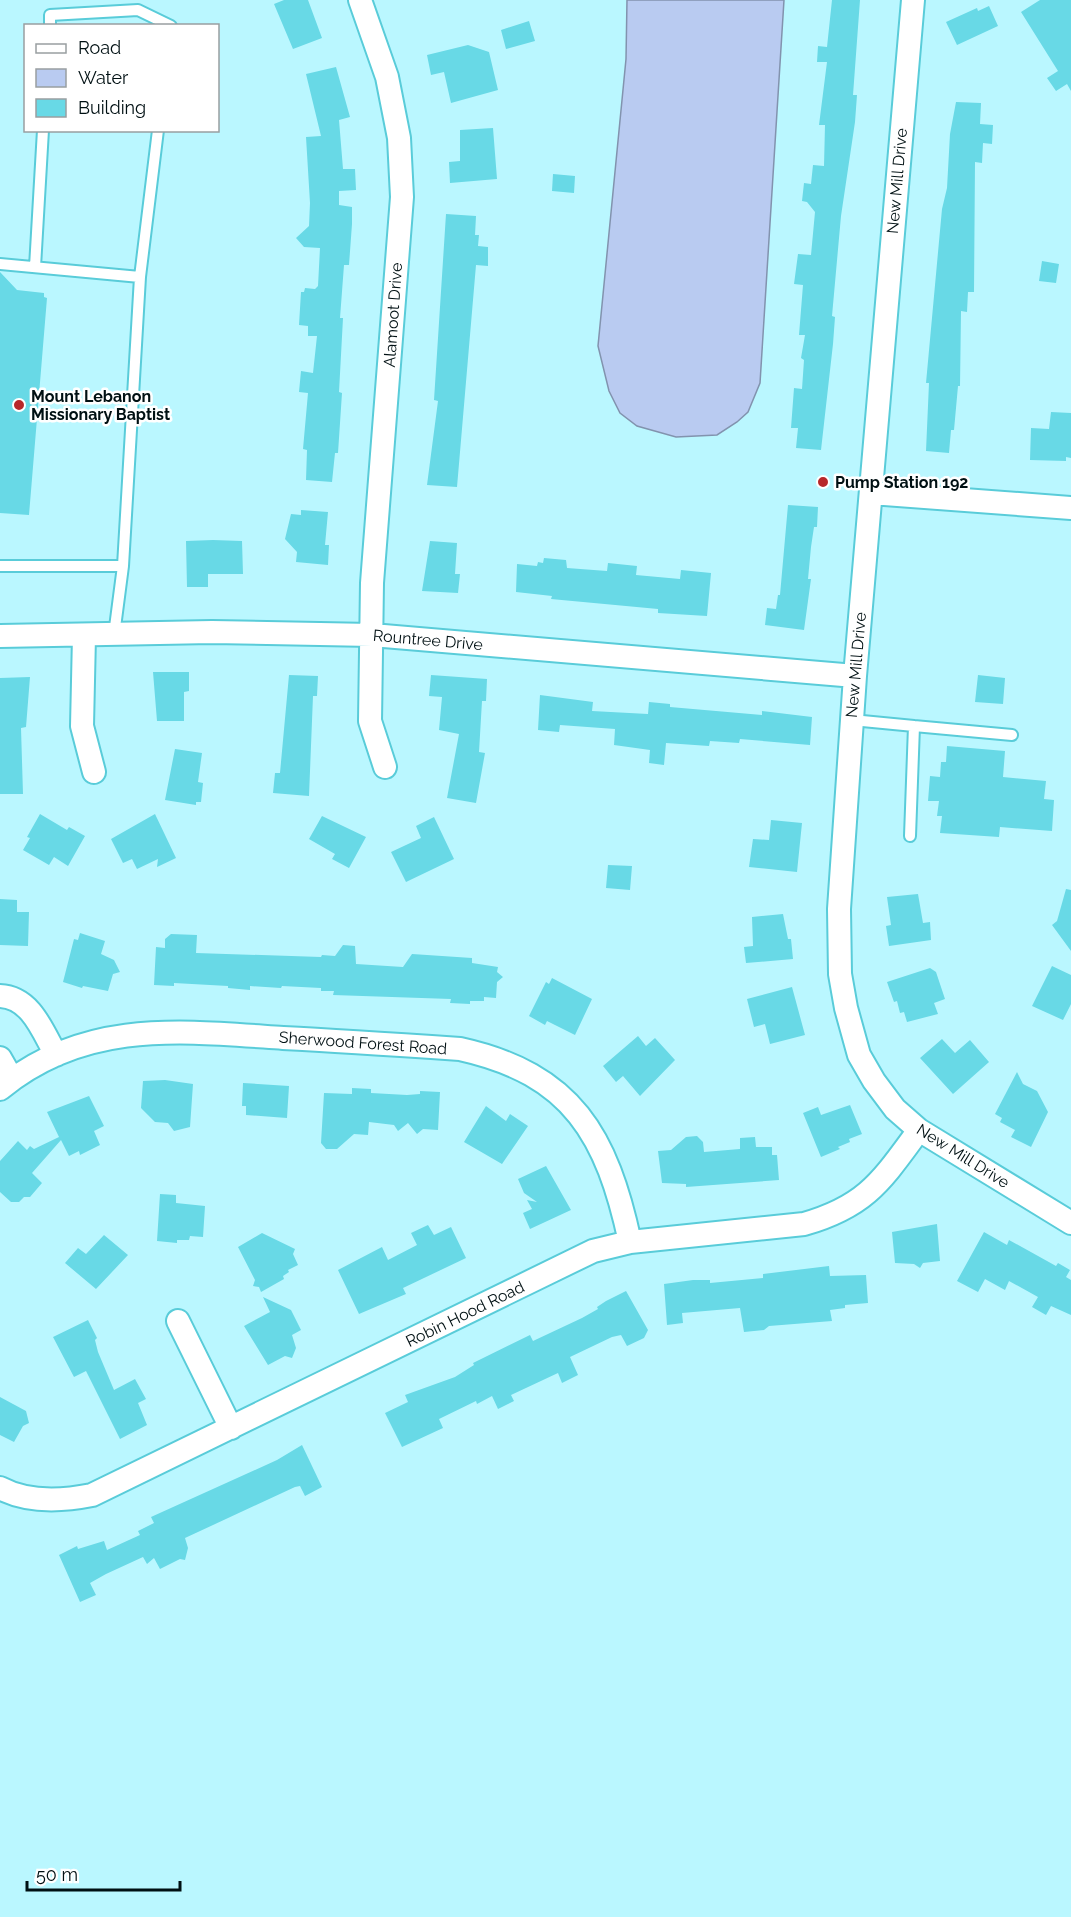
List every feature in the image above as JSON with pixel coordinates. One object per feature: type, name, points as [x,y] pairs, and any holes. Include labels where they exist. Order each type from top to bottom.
[{"type":"street","name":"Alamoot Drive","points":[[360,0],[387,77],[399,138],[402,197],[372,584],[370,721],[385,767]]},
{"type":"street","name":"New Mill Drive","points":[[913,0],[855,676],[839,909],[840,974],[846,1008],[859,1055],[894,1109],[920,1130],[1071,1223]]},
{"type":"street","points":[[871,493],[1071,508]]},
{"type":"street","name":"Rountree Drive","points":[[0,636],[312,632],[372,635],[855,676]]},
{"type":"street","points":[[84,636],[82,726],[94,772]]},
{"type":"street","points":[[0,996],[17,999],[29,1009],[56,1055]]},
{"type":"street","name":"Sherwood Forest Road","points":[[6,1084],[56,1055],[102,1038],[133,1033],[194,1031],[460,1049],[493,1056],[534,1076],[553,1089],[578,1112],[598,1140],[619,1190],[630,1242]]},
{"type":"street","points":[[0,1059],[6,1084]]},
{"type":"street","name":"Robin Hood Road","points":[[0,1488],[37,1499],[71,1499],[92,1495],[593,1251],[630,1242],[804,1224],[827,1217],[852,1206],[873,1190],[920,1130]]},
{"type":"street","points":[[178,1321],[231,1428]]},
{"type":"lane","points":[[50,24],[51,15],[138,10],[167,24]]},
{"type":"lane","points":[[35,267],[44,132]]},
{"type":"lane","points":[[114,635],[123,566],[140,277],[158,132]]},
{"type":"lane","points":[[0,264],[140,277]]},
{"type":"lane","points":[[0,566],[123,566]]},
{"type":"lane","points":[[852,720],[1012,735]]},
{"type":"lane","points":[[910,836],[914,726]]},
{"type":"water","points":[[627,0],[784,0],[760,383],[748,412],[717,435],[676,437],[637,426],[620,413],[609,391],[598,346],[626,59]]},
{"type":"building","points":[[284,0],[308,0],[322,38],[293,49],[274,4]]},
{"type":"building","points":[[832,0],[860,0],[853,95],[857,95],[855,122],[841,216],[832,316],[835,317],[833,344],[821,450],[796,448],[798,428],[791,428],[794,388],[802,389],[804,360],[801,358],[805,335],[799,335],[803,285],[794,284],[798,254],[811,255],[815,212],[807,202],[802,201],[804,183],[811,184],[813,165],[824,166],[825,125],[819,125],[827,62],[817,62],[818,46],[827,47]]},
{"type":"building","points":[[1040,0],[1071,0],[1071,91],[1067,84],[1056,91],[1047,78],[1058,71],[1021,12]]},
{"type":"building","points":[[989,6],[998,26],[957,45],[946,22],[977,8],[978,11]]},
{"type":"building","points":[[529,21],[535,41],[506,49],[501,30]]},
{"type":"building","points":[[468,45],[489,52],[498,90],[451,103],[444,72],[431,75],[427,55]]},
{"type":"building","points":[[336,67],[350,117],[339,120],[343,169],[355,169],[356,190],[339,191],[339,205],[352,207],[352,224],[349,265],[344,265],[340,318],[343,318],[339,392],[342,393],[338,453],[335,453],[332,482],[306,480],[307,450],[303,449],[308,393],[299,392],[301,371],[313,373],[317,336],[308,336],[308,326],[299,325],[301,292],[304,292],[305,288],[315,289],[318,286],[320,248],[304,247],[296,238],[309,226],[306,137],[321,136],[306,74]]},
{"type":"building","points":[[956,102],[981,103],[980,124],[993,125],[992,144],[983,143],[982,163],[975,162],[974,292],[968,292],[967,312],[961,311],[960,386],[958,386],[954,430],[951,430],[949,453],[926,451],[929,383],[926,383],[942,209],[947,188],[950,134]]},
{"type":"building","points":[[493,128],[497,179],[450,183],[449,162],[460,161],[460,130]]},
{"type":"building","points":[[553,174],[575,176],[574,193],[552,191]]},
{"type":"building","points":[[446,214],[476,216],[475,235],[479,235],[478,246],[488,247],[488,266],[476,265],[457,487],[427,485],[438,401],[434,400]]},
{"type":"building","points":[[1042,261],[1059,264],[1056,283],[1039,281]]},
{"type":"building","name":"Mount Lebanon Missionary Baptist","points":[[0,272],[17,290],[44,293],[44,297],[47,298],[29,515],[0,513]]},
{"type":"building","points":[[1051,412],[1071,413],[1071,458],[1066,457],[1066,461],[1030,460],[1031,428],[1049,429]]},
{"type":"building","points":[[788,505],[818,507],[817,527],[814,527],[811,547],[808,579],[811,579],[804,630],[765,625],[767,608],[776,609],[778,595],[780,595]]},
{"type":"building","points":[[301,510],[328,512],[325,545],[329,545],[328,565],[296,562],[297,552],[285,539],[291,514],[301,515]]},
{"type":"building","points":[[186,541],[242,541],[243,574],[208,574],[208,587],[187,587]]},
{"type":"building","points":[[430,541],[457,543],[455,574],[460,574],[458,593],[422,591]]},
{"type":"building","points":[[544,558],[566,560],[567,568],[607,571],[608,563],[637,566],[636,575],[680,579],[681,570],[711,573],[707,616],[658,613],[658,609],[551,599],[552,596],[516,592],[517,564],[537,566],[538,562],[543,563]]},
{"type":"building","points":[[153,672],[189,672],[189,691],[184,692],[184,721],[157,721]]},
{"type":"building","points":[[289,675],[318,676],[317,696],[313,696],[309,796],[273,793],[275,773],[280,773]]},
{"type":"building","points":[[431,675],[487,679],[486,701],[482,701],[479,752],[485,753],[476,803],[447,798],[459,734],[439,730],[442,697],[429,696]]},
{"type":"building","points":[[978,675],[1005,678],[1003,704],[975,702]]},
{"type":"building","points":[[30,677],[26,727],[21,728],[23,794],[0,794],[0,678]]},
{"type":"building","points":[[540,695],[593,702],[592,711],[648,714],[649,702],[670,704],[670,707],[762,715],[762,711],[812,717],[810,745],[740,739],[739,743],[710,741],[709,746],[666,743],[664,765],[649,763],[650,750],[614,745],[615,729],[560,725],[559,732],[538,730]]},
{"type":"building","points":[[947,746],[1005,751],[1003,777],[1046,781],[1044,799],[1054,800],[1052,831],[1000,827],[999,837],[940,833],[942,816],[937,816],[939,801],[928,801],[930,776],[940,777],[941,762],[946,762]]},
{"type":"building","points":[[175,749],[202,753],[198,782],[203,783],[201,802],[196,802],[196,805],[165,800]]},
{"type":"building","points":[[40,814],[67,830],[69,827],[85,836],[68,866],[54,857],[49,865],[23,850],[30,838],[27,837]]},
{"type":"building","points":[[155,814],[176,858],[157,867],[158,859],[137,869],[132,859],[123,863],[111,839]]},
{"type":"building","points":[[322,816],[366,837],[349,868],[332,859],[335,854],[309,839]]},
{"type":"building","points":[[434,817],[454,859],[406,882],[391,852],[421,838],[416,826]]},
{"type":"building","points":[[771,820],[802,823],[797,872],[749,867],[753,839],[769,840]]},
{"type":"building","points":[[608,865],[632,866],[630,890],[606,888]]},
{"type":"building","points":[[1066,889],[1071,890],[1071,951],[1052,925],[1057,921]]},
{"type":"building","points":[[918,894],[923,923],[930,922],[931,940],[889,946],[886,926],[891,925],[887,897]]},
{"type":"building","points":[[0,899],[17,900],[17,912],[29,912],[28,946],[0,945]]},
{"type":"building","points":[[783,914],[788,939],[791,939],[793,959],[746,963],[744,947],[753,946],[752,917]]},
{"type":"building","points":[[80,933],[105,941],[101,954],[114,960],[120,972],[113,974],[108,991],[83,986],[82,988],[63,982],[74,939],[78,940]]},
{"type":"building","points":[[171,934],[197,935],[196,953],[321,957],[322,955],[335,956],[343,945],[355,946],[356,964],[403,967],[412,954],[472,958],[472,963],[498,967],[497,972],[503,977],[497,982],[496,998],[484,997],[484,1001],[470,1001],[470,1004],[450,1003],[451,999],[333,995],[334,991],[321,991],[321,988],[250,986],[250,990],[228,988],[228,986],[174,983],[174,986],[154,985],[156,947],[165,948],[165,939]]},
{"type":"building","points":[[1052,966],[1071,975],[1071,1004],[1063,1020],[1032,1006]]},
{"type":"building","points":[[930,968],[936,972],[945,999],[934,1003],[938,1014],[907,1022],[904,1012],[900,1013],[897,1001],[894,1002],[887,982]]},
{"type":"building","points":[[552,978],[592,999],[575,1035],[547,1021],[545,1025],[529,1016],[546,982],[549,984]]},
{"type":"building","points":[[792,987],[805,1035],[770,1044],[765,1024],[754,1027],[747,999]]},
{"type":"building","points":[[638,1036],[646,1046],[655,1038],[675,1060],[640,1096],[623,1076],[616,1082],[603,1066]]},
{"type":"building","points":[[942,1039],[955,1053],[970,1040],[989,1062],[953,1094],[920,1058]]},
{"type":"building","points":[[1017,1072],[1023,1084],[1037,1091],[1048,1112],[1031,1147],[1011,1137],[1015,1130],[1000,1122],[1002,1118],[995,1114]]},
{"type":"building","points":[[165,1080],[193,1084],[190,1127],[174,1131],[168,1123],[155,1122],[141,1108],[143,1081]]},
{"type":"building","points":[[243,1083],[289,1086],[287,1118],[246,1115],[246,1106],[242,1106]]},
{"type":"building","points":[[352,1088],[371,1089],[371,1093],[407,1095],[420,1094],[420,1091],[440,1092],[438,1130],[423,1129],[417,1134],[408,1123],[398,1131],[394,1125],[369,1122],[368,1135],[354,1134],[337,1149],[326,1149],[321,1143],[324,1093],[352,1094]]},
{"type":"building","points":[[89,1096],[104,1126],[94,1131],[100,1145],[80,1155],[79,1151],[69,1156],[61,1140],[32,1173],[42,1183],[30,1197],[24,1197],[19,1202],[11,1202],[0,1192],[0,1161],[18,1141],[27,1150],[30,1146],[34,1149],[59,1137],[47,1112]]},
{"type":"building","points":[[850,1105],[862,1134],[849,1139],[850,1142],[838,1147],[840,1149],[821,1157],[803,1113],[818,1107],[821,1115]]},
{"type":"building","points":[[486,1106],[506,1121],[510,1114],[528,1126],[502,1164],[464,1142]]},
{"type":"building","points":[[697,1136],[703,1142],[704,1152],[740,1149],[740,1138],[755,1137],[756,1147],[772,1147],[772,1155],[777,1155],[779,1180],[686,1187],[686,1184],[662,1183],[658,1151],[671,1150],[686,1137]]},
{"type":"building","points":[[546,1166],[571,1210],[530,1229],[523,1213],[532,1209],[527,1200],[537,1202],[524,1193],[518,1179]]},
{"type":"building","points":[[160,1194],[176,1195],[176,1203],[205,1206],[203,1237],[190,1236],[189,1240],[177,1240],[177,1243],[157,1241]]},
{"type":"building","points":[[937,1224],[940,1261],[923,1263],[920,1268],[914,1264],[895,1263],[892,1232]]},
{"type":"building","points":[[428,1225],[434,1235],[451,1227],[466,1258],[403,1288],[406,1294],[359,1314],[338,1270],[382,1247],[388,1260],[417,1245],[411,1233]]},
{"type":"building","points":[[984,1232],[1007,1245],[1009,1240],[1056,1266],[1058,1263],[1070,1270],[1066,1277],[1071,1280],[1071,1315],[1051,1306],[1046,1315],[1032,1307],[1038,1297],[1009,1281],[1005,1290],[985,1279],[978,1292],[957,1281]]},
{"type":"building","points":[[262,1233],[295,1249],[293,1254],[298,1265],[288,1270],[289,1272],[283,1276],[284,1279],[261,1292],[259,1287],[253,1286],[255,1280],[238,1247]]},
{"type":"building","points":[[104,1235],[128,1255],[96,1289],[65,1263],[78,1248],[86,1254]]},
{"type":"building","points":[[829,1266],[830,1276],[866,1275],[868,1303],[845,1305],[845,1308],[830,1310],[832,1321],[769,1326],[764,1330],[744,1332],[740,1308],[682,1313],[683,1323],[667,1325],[664,1284],[693,1280],[710,1280],[710,1283],[763,1278],[763,1274]]},
{"type":"building","points":[[626,1291],[648,1330],[644,1338],[627,1346],[621,1335],[612,1337],[570,1357],[578,1375],[562,1383],[558,1373],[511,1395],[514,1401],[498,1409],[492,1396],[477,1404],[476,1401],[439,1419],[443,1428],[402,1447],[385,1413],[408,1402],[405,1395],[455,1377],[474,1365],[473,1363],[530,1335],[533,1341],[582,1318],[598,1309],[597,1307],[606,1301]]},
{"type":"building","points":[[263,1297],[291,1310],[301,1330],[292,1335],[296,1348],[292,1358],[285,1356],[268,1365],[244,1326],[270,1312]]},
{"type":"building","points":[[88,1320],[97,1338],[95,1340],[98,1352],[114,1390],[135,1379],[146,1399],[138,1403],[147,1425],[120,1439],[86,1371],[74,1377],[53,1337]]},
{"type":"building","points":[[0,1397],[26,1411],[29,1423],[23,1426],[14,1442],[0,1435]]},
{"type":"building","points":[[302,1445],[322,1487],[305,1496],[300,1486],[295,1487],[185,1538],[188,1548],[185,1560],[180,1559],[160,1569],[154,1558],[147,1564],[143,1557],[106,1574],[90,1583],[96,1595],[80,1602],[59,1555],[77,1546],[78,1549],[104,1541],[107,1550],[140,1535],[138,1531],[154,1523],[151,1517],[277,1460]]},
{"type":"place","name":"Mount Lebanon Missionary Baptist","points":[[19,405]]},
{"type":"place","name":"Pump Station 192","points":[[823,482]]}]
